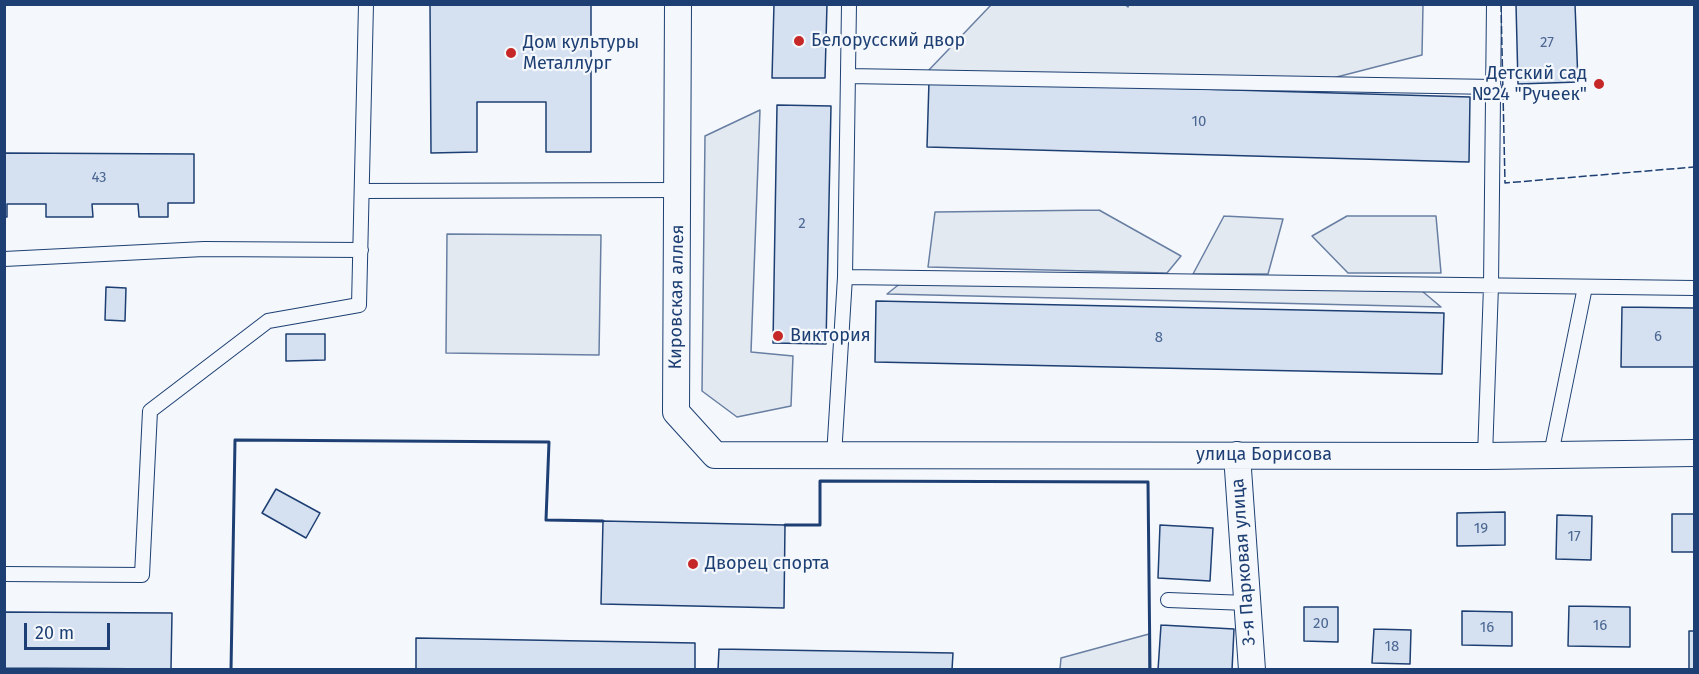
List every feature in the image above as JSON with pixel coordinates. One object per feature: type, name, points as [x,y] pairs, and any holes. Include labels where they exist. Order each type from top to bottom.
[{"type":"street","name":"Кировская аллея","points":[[678,4],[676,412],[715,455],[834,456]]},
{"type":"street","name":"улица Борисова","points":[[834,456],[1237,454],[1485,456],[1551,453],[1695,453]]},
{"type":"street","name":"3-я Парковая улица","points":[[1237,454],[1252,669]]},
{"type":"lane","points":[[4,574],[142,575],[150,411],[268,321],[360,305],[366,4]]},
{"type":"lane","points":[[834,456],[845,277],[849,4]]},
{"type":"lane","points":[[1485,456],[1491,286],[1494,4]]},
{"type":"lane","points":[[848,76],[1494,87]]},
{"type":"lane","points":[[363,191],[678,190]]},
{"type":"lane","points":[[4,259],[204,249],[361,250]]},
{"type":"lane","points":[[845,277],[1695,288]]},
{"type":"lane","points":[[1551,453],[1585,287]]},
{"type":"lane","points":[[1168,600],[1247,603]]},
{"type":"shaded area","points":[[1124,4],[1128,7],[1129,4],[1423,5],[1422,55],[1329,79],[927,72],[991,5]]},
{"type":"shaded area","points":[[760,110],[751,352],[793,356],[791,406],[737,417],[702,391],[705,136]]},
{"type":"shaded area","points":[[1099,210],[1181,256],[1167,273],[928,267],[935,212]]},
{"type":"shaded area","points":[[1224,216],[1283,219],[1268,274],[1193,274]]},
{"type":"shaded area","points":[[1347,216],[1436,216],[1441,273],[1348,273],[1312,236]]},
{"type":"shaded area","points":[[447,234],[601,235],[599,355],[446,353]]},
{"type":"shaded area","points":[[902,282],[1422,291],[1441,307],[887,294]]},
{"type":"shaded area","points":[[1149,634],[1149,669],[1060,669],[1061,658]]},
{"type":"building","name":"Дом культуры Металлург","points":[[430,4],[591,4],[591,152],[546,152],[546,102],[477,102],[477,152],[431,153]]},
{"type":"building","name":"Белорусский двор","points":[[774,4],[827,4],[825,78],[772,78]]},
{"type":"building","points":[[1516,4],[1575,4],[1578,82],[1518,84]]},
{"type":"building","points":[[929,81],[1470,97],[1469,162],[927,147]]},
{"type":"building","points":[[777,105],[831,106],[826,344],[773,343]]},
{"type":"building","points":[[4,153],[194,154],[194,203],[168,203],[168,217],[139,217],[138,204],[92,204],[93,217],[46,217],[46,204],[7,204],[7,217],[4,217]]},
{"type":"building","points":[[106,287],[126,288],[125,321],[105,320]]},
{"type":"building","points":[[876,301],[1444,313],[1442,374],[875,362]]},
{"type":"building","points":[[1622,307],[1694,308],[1694,367],[1621,367]]},
{"type":"building","points":[[286,334],[325,334],[325,360],[286,361]]},
{"type":"building","points":[[276,489],[320,513],[306,538],[262,513]]},
{"type":"building","points":[[1505,512],[1505,545],[1457,546],[1457,513]]},
{"type":"building","points":[[1672,514],[1694,514],[1694,552],[1672,552]]},
{"type":"building","points":[[1557,515],[1592,516],[1591,560],[1556,559]]},
{"type":"building","name":"Дворец спорта","points":[[603,521],[785,525],[784,608],[601,604]]},
{"type":"building","points":[[1160,525],[1213,528],[1210,581],[1158,578]]},
{"type":"building","points":[[1569,606],[1630,607],[1630,647],[1568,646]]},
{"type":"building","points":[[1304,607],[1338,607],[1338,642],[1304,641]]},
{"type":"building","points":[[1462,611],[1512,612],[1512,646],[1462,645]]},
{"type":"building","points":[[4,612],[172,613],[171,669],[4,668]]},
{"type":"building","points":[[1161,625],[1234,629],[1232,670],[1158,670]]},
{"type":"building","points":[[1374,629],[1411,630],[1410,664],[1372,663]]},
{"type":"building","points":[[1689,631],[1694,631],[1694,670],[1689,670]]},
{"type":"building","points":[[416,638],[695,643],[695,670],[416,670]]},
{"type":"building","points":[[719,649],[953,653],[952,670],[718,670]]},
{"type":"fence","points":[[1501,4],[1505,183],[1694,167]]},
{"type":"wall","points":[[231,670],[235,440],[549,442],[546,520],[603,521]]},
{"type":"wall","points":[[785,525],[820,525],[820,481],[1148,482],[1150,670]]},
{"type":"place","name":"Белорусский двор","points":[[799,41]]},
{"type":"place","name":"Дом культуры Металлург","points":[[511,53]]},
{"type":"place","name":"Детский сад №24 \"Ручеек\"","points":[[1599,84]]},
{"type":"place","name":"Виктория","points":[[778,336]]},
{"type":"place","name":"Дворец спорта","points":[[693,564]]}]
